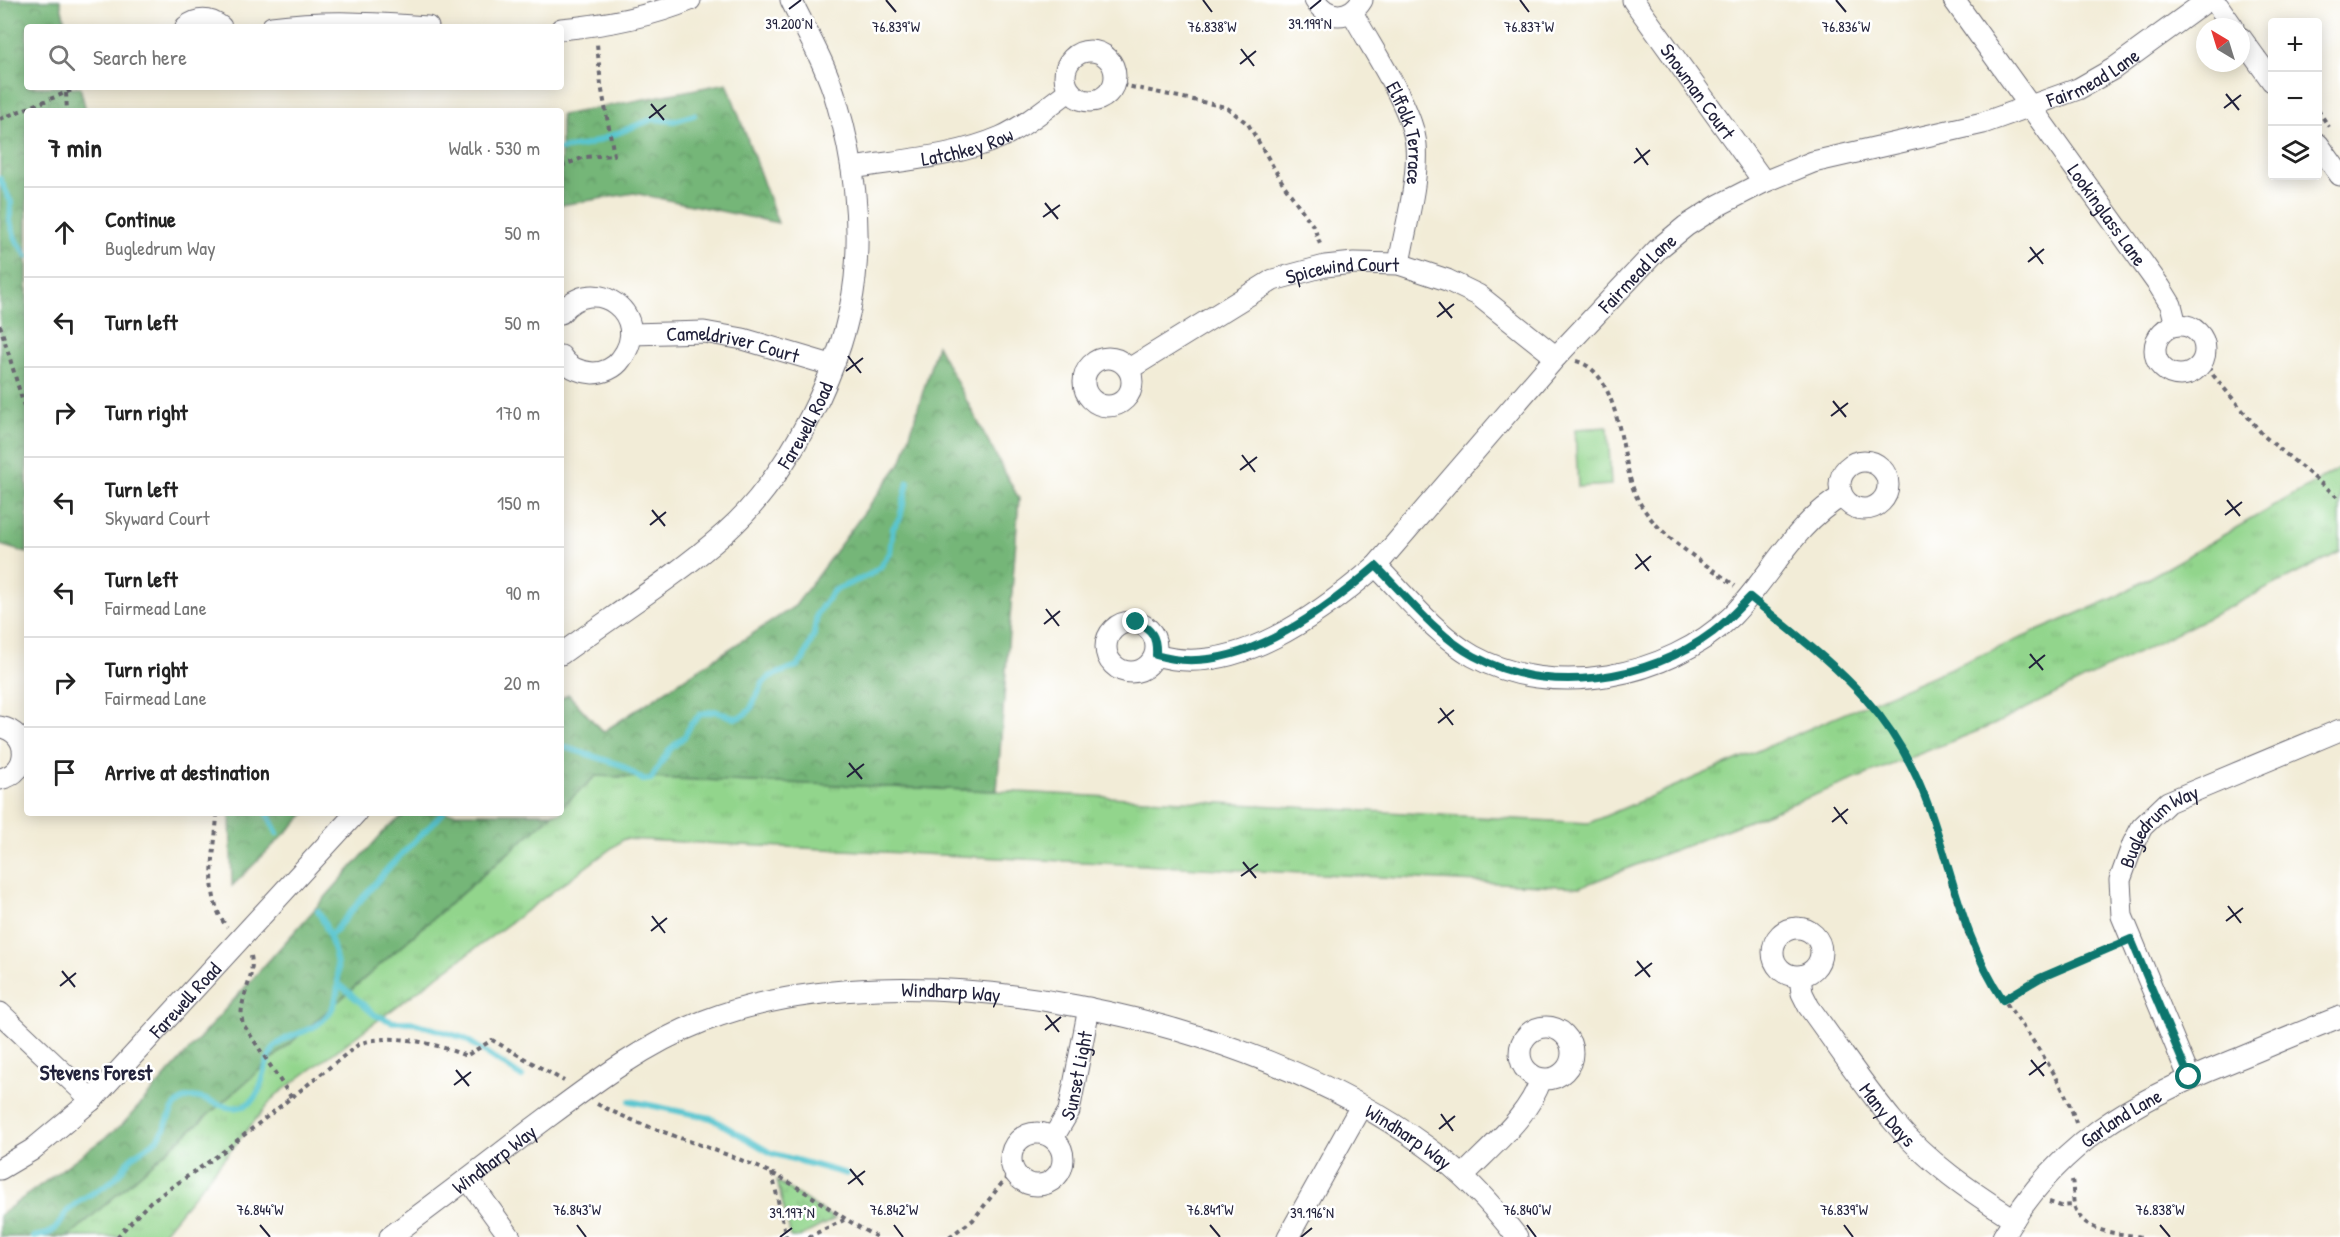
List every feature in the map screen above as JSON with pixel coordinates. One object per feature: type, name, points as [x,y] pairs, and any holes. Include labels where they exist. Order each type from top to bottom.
[{"type":"street","points":[[564,29],[596,26],[637,17],[690,0]]},
{"type":"street","name":"Farewell Road","points":[[564,652],[694,557],[754,502],[798,441],[818,402],[847,320],[855,280],[856,244],[852,168],[837,103],[791,0]]},
{"type":"street","name":"Elffolk Terrace","points":[[1315,0],[1327,13],[1335,15],[1357,6],[1405,107],[1416,145],[1415,169],[1399,264]]},
{"type":"street","name":"Snowman Court","points":[[1633,0],[1764,182]]},
{"type":"street","name":"Lookinglass Lane","points":[[1954,0],[2160,287],[2171,305],[2176,325]]},
{"type":"street","name":"Fairmead Lane","points":[[1156,655],[1172,660],[1197,661],[1265,641],[1294,629],[1323,610],[1376,566],[1556,357],[1658,249],[1719,205],[1764,182],[1813,162],[1983,123],[2078,89],[2113,69],[2208,0]]},
{"type":"street","points":[[2214,0],[2227,18]]},
{"type":"street","points":[[192,24],[199,20],[209,20],[216,24]]},
{"type":"street","points":[[295,24],[354,21],[391,24]]},
{"type":"street","points":[[2250,50],[2268,75]]},
{"type":"street","points":[[1091,51],[1102,54],[1110,62],[1115,72],[1108,93],[1099,99],[1088,101],[1077,98],[1069,91],[1065,81],[1065,69],[1071,59],[1080,52],[1091,51]]},
{"type":"street","name":"Latchkey Row","points":[[852,168],[979,145],[1012,131],[1069,91]]},
{"type":"street","points":[[2322,150],[2340,175]]},
{"type":"street","name":"Spicewind Court","points":[[1129,369],[1273,280],[1325,266],[1399,264],[1448,280],[1478,296],[1556,357]]},
{"type":"street","points":[[564,309],[568,304],[582,297],[606,297],[619,305],[628,318],[632,334],[627,352],[619,363],[608,370],[583,372],[573,368],[564,359]]},
{"type":"street","points":[[2176,325],[2194,329],[2203,339],[2204,359],[2193,371],[2176,376],[2165,371],[2157,363],[2154,351],[2155,342],[2160,334],[2176,325]]},
{"type":"street","name":"Cameldriver Court","points":[[632,334],[704,332],[743,339],[831,365]]},
{"type":"street","points":[[1376,566],[1459,647],[1497,666],[1520,673],[1548,677],[1605,676],[1660,661],[1713,632],[1750,597],[1808,522],[1842,496]]},
{"type":"street","points":[[0,727],[11,730],[18,736],[24,752],[23,760],[14,774],[0,779]]},
{"type":"street","name":"Bugledrum Way","points":[[2189,1077],[2122,916],[2120,880],[2133,844],[2154,813],[2187,792],[2340,730]]},
{"type":"street","name":"Farewell Road","points":[[0,1169],[32,1150],[92,1100],[353,816]]},
{"type":"street","name":"Many Days","points":[[1800,977],[1802,993],[1809,1007],[1893,1122],[2008,1228]]},
{"type":"street","name":"Windharp Way","points":[[390,1237],[622,1063],[702,1022],[746,1006],[796,996],[850,990],[906,989],[978,993],[1089,1008],[1172,1029],[1300,1074],[1361,1106],[1427,1147],[1463,1176],[1498,1212],[1517,1237]]},
{"type":"street","name":"Sunset Light","points":[[1053,1138],[1069,1111],[1089,1008]]},
{"type":"street","points":[[0,1012],[92,1100]]},
{"type":"street","name":"Garland Lane","points":[[2008,1228],[2046,1176],[2081,1141],[2141,1102],[2189,1077],[2340,1017]]},
{"type":"street","points":[[1463,1176],[1527,1107],[1536,1095],[1541,1079]]},
{"type":"street","points":[[1288,1237],[1361,1106]]},
{"type":"street","name":"Sunset Light","points":[[1037,1133],[1053,1138],[1063,1154],[1063,1165],[1054,1179],[1044,1184],[1034,1185],[1024,1182],[1013,1169],[1012,1153],[1021,1139],[1037,1133]]},
{"type":"street","points":[[468,1179],[510,1237]]},
{"type":"path","points":[[564,165],[585,157],[614,155],[601,85],[596,26]]},
{"type":"path","points":[[1113,83],[1226,107],[1237,113],[1248,124],[1284,185],[1314,227],[1325,266]]},
{"type":"path","points":[[27,108],[73,90]]},
{"type":"path","points":[[66,93],[67,108]]},
{"type":"path","points":[[1,118],[24,109]]},
{"type":"path","points":[[0,325],[24,406]]},
{"type":"path","points":[[1556,357],[1588,364],[1601,381],[1613,405],[1632,486],[1640,504],[1651,519],[1849,679],[1889,725],[1910,761],[1928,803],[1959,910],[1975,951],[2003,1000],[2046,1061],[2075,1119],[2081,1141]]},
{"type":"path","points":[[2204,359],[2213,375],[2264,436],[2340,499]]},
{"type":"path","points":[[2003,1000],[2040,978],[2131,939]]},
{"type":"path","points":[[243,1024],[291,1097]]},
{"type":"path","points":[[117,1237],[150,1202],[220,1154],[359,1044],[370,1039],[423,1043],[445,1047],[466,1056],[492,1040],[582,1091],[598,1104],[628,1119],[739,1158],[771,1173],[844,1220],[877,1237]]},
{"type":"path","points":[[2061,1161],[2072,1181],[2077,1211],[2088,1226],[2143,1237]]},
{"type":"path","points":[[950,1237],[973,1220],[1013,1169]]},
{"type":"path","points":[[771,1173],[786,1237]]},
{"type":"path","points":[[807,1237],[844,1220]]},
{"type":"green space","points":[[0,0],[60,0],[65,24],[24,24],[24,90],[81,90],[85,108],[24,108],[24,552],[0,545]]},
{"type":"green space","points":[[727,83],[778,223],[634,193],[564,205],[564,114]]},
{"type":"green space","points":[[937,345],[1019,499],[997,791],[596,776],[564,804],[564,697],[568,694],[603,732],[795,606],[902,461]]},
{"type":"green space","points":[[1608,427],[1611,485],[1578,487],[1575,429]]},
{"type":"green space","points":[[2340,468],[2340,552],[1993,725],[1580,887],[624,839],[275,1096],[160,1237],[68,1237],[551,816],[564,816],[564,804],[596,776],[997,791],[1589,823],[2114,598]]},
{"type":"green space","points":[[230,816],[303,816],[232,886]]},
{"type":"green space","points":[[403,816],[551,816],[68,1237],[0,1237],[0,1215],[122,1125],[387,828]]},
{"type":"green space","points":[[777,1181],[835,1219],[799,1237],[791,1237]]},
{"type":"waterway","points":[[564,149],[587,145],[653,119],[674,121],[694,115]]},
{"type":"waterway","points":[[0,179],[11,202],[10,221],[15,238],[24,252]]},
{"type":"waterway","points":[[564,747],[621,765],[643,780],[651,779],[669,750],[685,736],[691,724],[701,714],[715,711],[734,718],[741,717],[750,710],[763,683],[769,677],[797,666],[803,660],[814,634],[817,614],[833,591],[869,575],[880,567],[890,553],[893,528],[900,518],[908,482]]},
{"type":"waterway","points":[[268,816],[277,833]]},
{"type":"waterway","points":[[330,936],[390,866],[440,816]]},
{"type":"waterway","points":[[34,1237],[54,1230],[73,1206],[113,1180],[130,1159],[159,1137],[173,1108],[184,1099],[201,1098],[235,1108],[251,1102],[259,1089],[268,1058],[277,1045],[287,1038],[312,1028],[329,1013],[335,1000],[338,969],[330,938],[318,911]]},
{"type":"waterway","points":[[339,984],[375,1015],[393,1022],[411,1022],[464,1038],[522,1077]]},
{"type":"waterway","points":[[630,1101],[711,1118],[771,1153],[847,1174]]},
{"type":"district","name":"Stevens Forest","points":[[96,1072]]},
{"type":"route","points":[[1136,622],[1147,627],[1153,634],[1156,655],[1172,660],[1197,661],[1229,653],[1294,629],[1323,610],[1376,566],[1441,631],[1475,657],[1520,673],[1578,678],[1633,671],[1689,648],[1730,618],[1750,597],[1849,679],[1889,725],[1910,761],[1928,803],[1959,910],[1975,951],[2003,1000],[2040,978],[2131,939],[2189,1077]]}]
